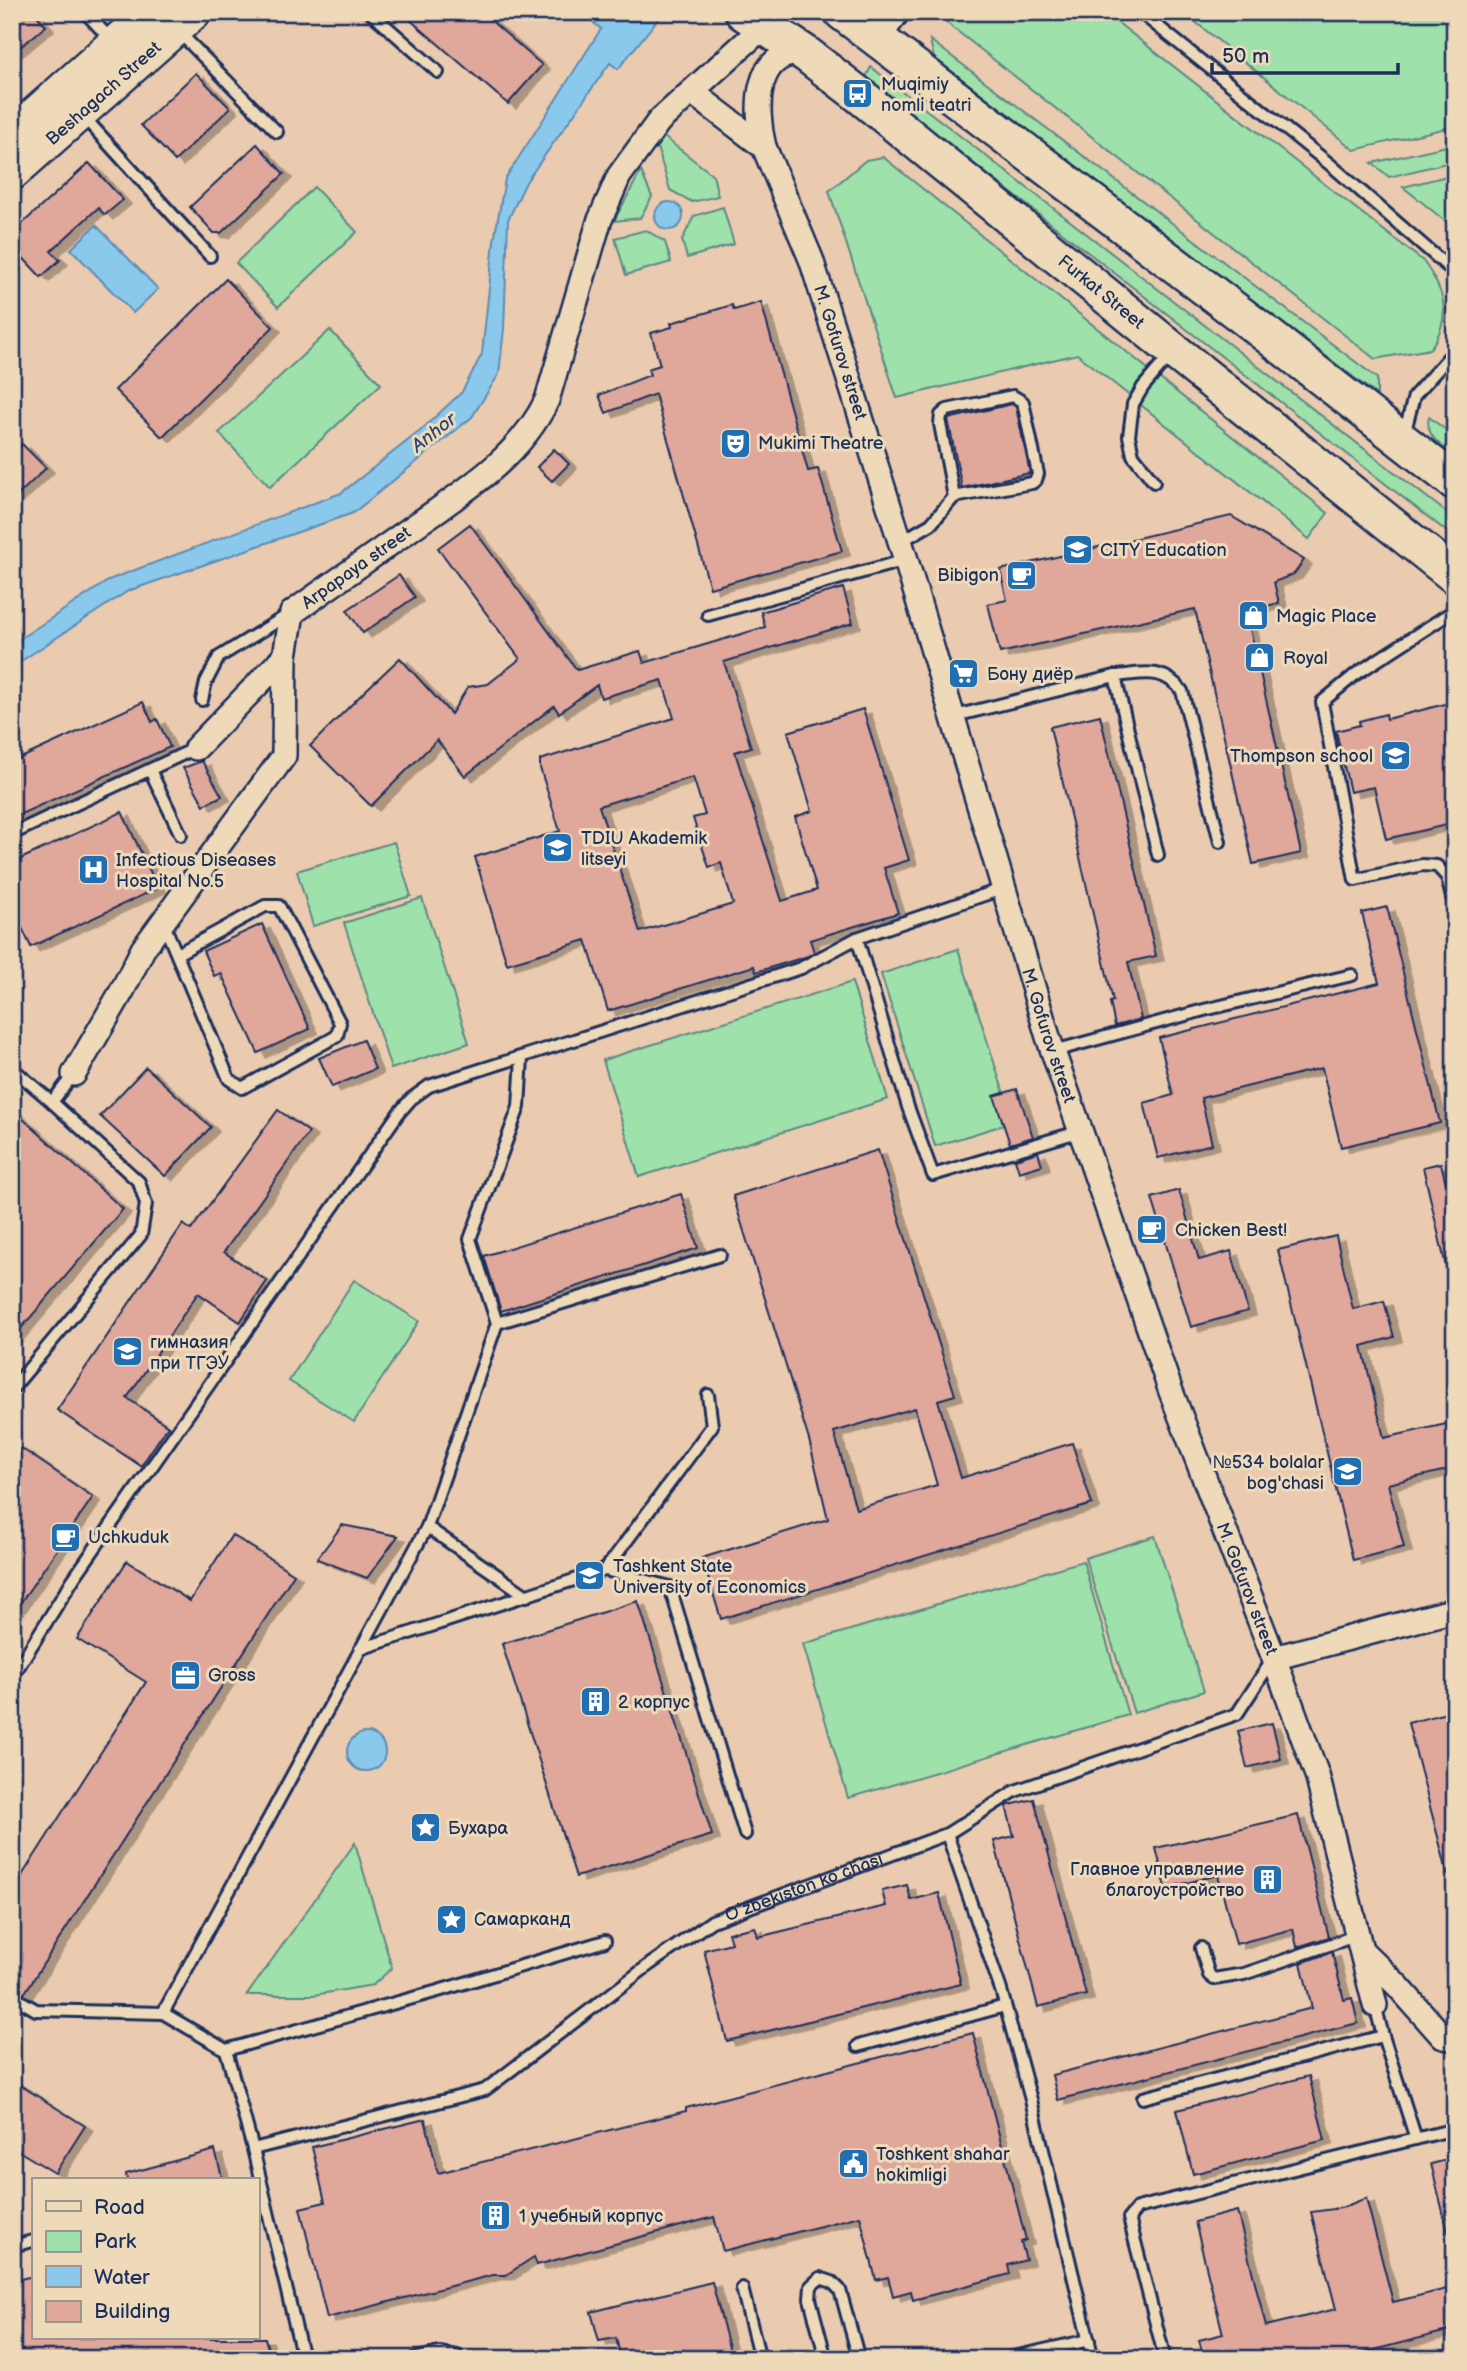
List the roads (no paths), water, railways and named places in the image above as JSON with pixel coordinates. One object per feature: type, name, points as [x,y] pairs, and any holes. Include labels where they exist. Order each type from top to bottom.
[{"type":"main road","name":"Beshagach Street","points":[[12,134],[149,12]]},
{"type":"main road","points":[[842,12],[888,25],[1455,482]]},
{"type":"main road","name":"Furkat Street","points":[[754,19],[858,94],[1455,576]]},
{"type":"main road","name":"Beshagach Street","points":[[12,174],[186,21]]},
{"type":"street","name":"Arpapaya street","points":[[74,1074],[143,949],[284,756],[285,656],[292,613],[475,484],[527,434],[540,416],[553,383],[606,203],[620,176],[660,121],[692,92],[754,19]]},
{"type":"street","points":[[764,147],[759,118],[765,77],[769,68],[780,57],[795,53],[806,54]]},
{"type":"street","name":"M. Gofurov street","points":[[692,92],[764,147],[811,259],[903,551],[1002,889],[1054,1051],[1170,1389],[1275,1658],[1317,1775],[1375,2005]]},
{"type":"street","points":[[196,748],[285,656]]},
{"type":"street","points":[[1275,1658],[1455,1610]]},
{"type":"street","points":[[1360,1943],[1443,2037],[1455,2039]]},
{"type":"lane","points":[[85,12],[114,43]]},
{"type":"lane","points":[[370,12],[438,72]]},
{"type":"lane","points":[[1140,12],[1332,166],[1455,273]]},
{"type":"lane","points":[[186,21],[277,132]]},
{"type":"lane","points":[[81,114],[210,256]]},
{"type":"lane","points":[[1403,442],[1413,396],[1455,350]]},
{"type":"lane","points":[[1154,482],[1133,455],[1129,436],[1133,404],[1143,387],[1174,351]]},
{"type":"lane","points":[[708,615],[903,551],[954,497],[1032,483],[1038,474],[1020,398],[1013,397],[947,410],[942,415],[940,424],[954,497]]},
{"type":"lane","points":[[1455,610],[1356,674],[1322,702],[1355,880],[1422,865],[1437,866],[1447,877],[1455,910]]},
{"type":"lane","points":[[202,700],[206,682],[219,657],[292,613]]},
{"type":"lane","points":[[951,717],[1115,676],[1155,673],[1172,678],[1182,691],[1220,842]]},
{"type":"lane","points":[[1115,676],[1158,855]]},
{"type":"lane","points":[[12,834],[196,748]]},
{"type":"lane","points":[[150,770],[181,835]]},
{"type":"lane","points":[[12,1677],[74,1578],[411,1099],[429,1086],[801,968],[857,938],[1002,889]]},
{"type":"lane","points":[[163,922],[229,1079],[242,1088],[337,1036],[340,1023],[279,906],[265,906],[177,954]]},
{"type":"lane","points":[[857,938],[908,1107],[933,1175],[1081,1131]]},
{"type":"lane","points":[[1054,1051],[1204,1010],[1352,975]]},
{"type":"lane","points":[[163,2013],[427,1527],[497,1322],[470,1239],[519,1107],[522,1057]]},
{"type":"lane","points":[[12,1068],[139,1182],[146,1204],[141,1235],[12,1389]]},
{"type":"lane","points":[[52,1102],[74,1074]]},
{"type":"lane","points":[[497,1322],[720,1255]]},
{"type":"lane","points":[[605,1570],[712,1426],[708,1395]]},
{"type":"lane","points":[[427,1527],[527,1596]]},
{"type":"lane","points":[[360,1649],[605,1570],[670,1587],[745,1834]]},
{"type":"lane","name":"O‘zbekiston ko‘chasi","points":[[253,2149],[485,2090],[649,1965],[712,1921],[947,1834],[1015,1791],[1237,1714],[1275,1658]]},
{"type":"lane","points":[[947,1834],[1005,2006],[1031,2100],[1093,2359]]},
{"type":"lane","points":[[226,2050],[606,1941]]},
{"type":"lane","points":[[1201,1948],[1209,1975],[1213,1979],[1244,1974],[1360,1943]]},
{"type":"lane","points":[[12,1996],[36,2010],[163,2013],[226,2050],[253,2149],[301,2350],[306,2359]]},
{"type":"lane","points":[[1375,2005],[1416,2138]]},
{"type":"lane","points":[[858,2046],[1005,2006]]},
{"type":"lane","points":[[1143,2098],[1383,2036]]},
{"type":"lane","points":[[1165,2359],[1129,2218],[1137,2208],[1455,2129]]},
{"type":"lane","points":[[12,2246],[32,2241]]},
{"type":"lane","points":[[826,2359],[810,2299],[811,2286],[820,2278],[832,2282],[840,2290],[858,2358]]},
{"type":"lane","points":[[741,2288],[760,2359]]},
{"type":"lane","points":[[1003,2359],[1088,2340]]},
{"type":"lane","points":[[414,2359],[439,2353],[457,2356],[459,2359]]},
{"type":"water","name":"Anhor","points":[[602,12],[656,12],[653,15],[658,19],[618,69],[610,63],[526,182],[508,220],[504,329],[499,374],[472,417],[353,513],[128,591],[12,667],[12,644],[111,579],[341,493],[420,431],[462,392],[482,354],[494,241],[505,179],[601,29],[594,23]]},
{"type":"water","points":[[669,202],[679,206],[683,216],[679,226],[669,230],[659,226],[655,216],[659,206]]},
{"type":"water","points":[[96,225],[158,289],[133,313],[71,249]]},
{"type":"water","points":[[366,1733],[379,1739],[385,1752],[379,1765],[366,1771],[353,1765],[347,1752],[353,1739]]},
{"type":"place","name":"Muqimiy nomli teatri","points":[[858,94]]},
{"type":"place","name":"Mukimi Theatre","points":[[735,443]]},
{"type":"place","name":"CITY Education","points":[[1077,550]]},
{"type":"place","name":"Bibigon","points":[[1022,575]]},
{"type":"place","name":"Magic Place","points":[[1253,616]]},
{"type":"place","name":"Royal","points":[[1260,658]]},
{"type":"place","name":"Бону диёр","points":[[964,674]]},
{"type":"place","name":"Thompson school","points":[[1396,756]]},
{"type":"place","name":"TDIU Akademik litseyi","points":[[558,848]]},
{"type":"place","name":"Infectious Diseases Hospital No.5","points":[[93,870]]},
{"type":"place","name":"Chicken Best!","points":[[1152,1230]]},
{"type":"place","name":"гимназия при ТГЭУ","points":[[127,1352]]},
{"type":"place","name":"№534 bolalar bog'chasi","points":[[1347,1472]]},
{"type":"place","name":"Uchkuduk","points":[[65,1537]]},
{"type":"place","name":"Tashkent State University of Economics","points":[[590,1576]]},
{"type":"place","name":"Gross","points":[[185,1675]]},
{"type":"place","name":"2 корпус","points":[[595,1702]]},
{"type":"place","name":"Бухара","points":[[425,1828]]},
{"type":"place","name":"Главное управление благоустройство","points":[[1267,1879]]},
{"type":"place","name":"Самарканд","points":[[451,1919]]},
{"type":"place","name":"Toshkent shahar hokimligi","points":[[853,2164]]},
{"type":"place","name":"1 учебный корпус","points":[[496,2216]]}]
